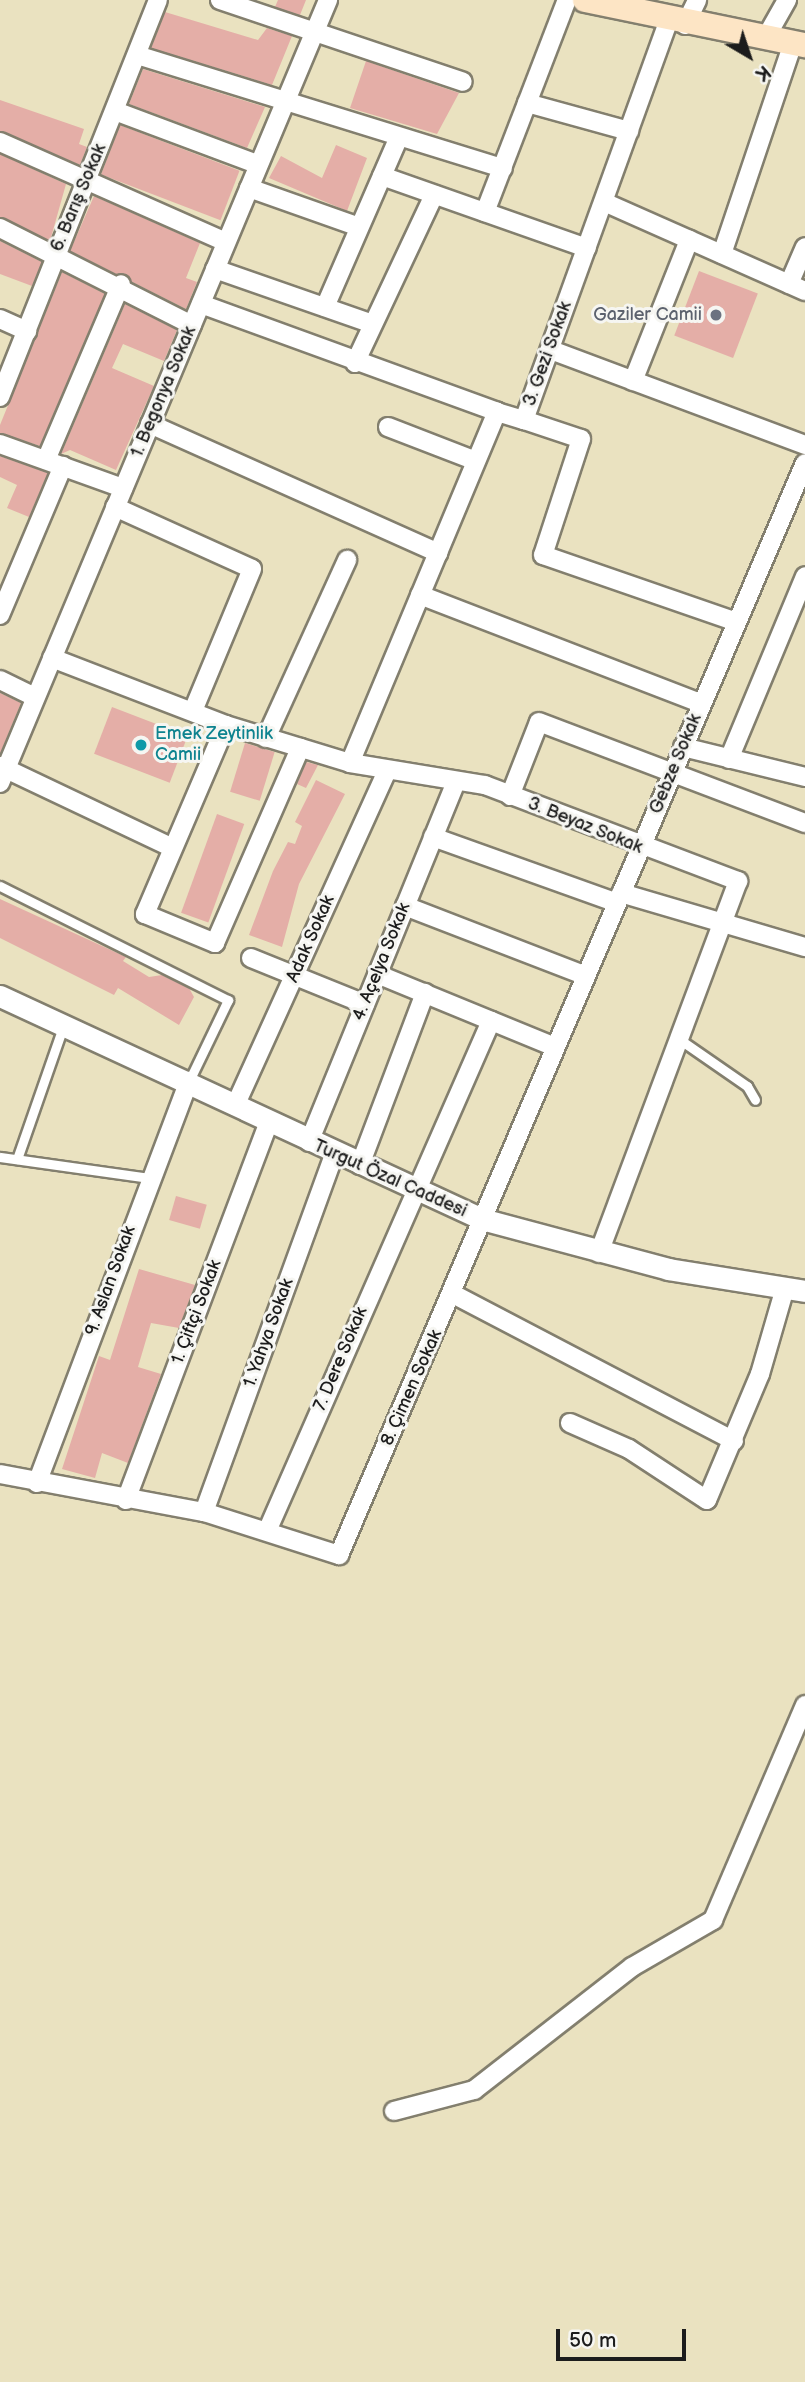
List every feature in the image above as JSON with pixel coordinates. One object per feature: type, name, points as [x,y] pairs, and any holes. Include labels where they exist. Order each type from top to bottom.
[{"type":"main road","points":[[585,0],[611,3],[677,23],[799,44]]},
{"type":"street","name":"6. Barış Sokak","points":[[1,392],[158,0]]},
{"type":"street","points":[[220,0],[463,82]]},
{"type":"street","name":"1. Begonya Sokak","points":[[2,773],[328,0]]},
{"type":"street","points":[[485,212],[567,0]]},
{"type":"street","name":"3. Gezi Sokak","points":[[350,764],[497,412],[524,420],[629,131],[677,23],[697,0]]},
{"type":"street","points":[[765,39],[787,0]]},
{"type":"street","points":[[722,254],[799,44]]},
{"type":"street","points":[[137,55],[285,103],[503,168]]},
{"type":"street","points":[[527,103],[629,131]]},
{"type":"street","points":[[115,111],[257,164]]},
{"type":"street","points":[[325,307],[398,137]]},
{"type":"street","points":[[0,142],[89,177],[226,242]]},
{"type":"street","points":[[382,176],[587,248]]},
{"type":"street","points":[[249,188],[359,227]]},
{"type":"street","points":[[355,363],[434,195]]},
{"type":"street","points":[[604,202],[797,287],[805,247]]},
{"type":"street","points":[[0,228],[121,284],[192,325]]},
{"type":"street","points":[[634,381],[688,240]]},
{"type":"street","points":[[215,269],[373,324]]},
{"type":"street","points":[[46,460],[121,284]]},
{"type":"street","points":[[201,304],[355,363],[497,412]]},
{"type":"street","points":[[0,319],[27,331]]},
{"type":"street","points":[[551,350],[805,445]]},
{"type":"street","points":[[524,420],[582,439],[543,555],[737,622]]},
{"type":"street","points":[[150,424],[438,553]]},
{"type":"street","points":[[388,427],[476,461]]},
{"type":"street","points":[[0,444],[123,488]]},
{"type":"street","name":"Gebze Sokak","points":[[482,1219],[805,463]]},
{"type":"street","points":[[0,615],[63,466]]},
{"type":"street","points":[[115,507],[253,569],[193,711]]},
{"type":"street","points":[[266,738],[347,560]]},
{"type":"street","points":[[729,759],[805,576]]},
{"type":"street","points":[[420,595],[702,704]]},
{"type":"street","name":"3. Beyaz Sokak","points":[[52,658],[226,725],[350,764],[456,781],[510,796],[640,848],[738,881],[599,1253]]},
{"type":"street","points":[[0,680],[35,696]]},
{"type":"street","points":[[510,796],[539,722],[671,776],[805,823]]},
{"type":"street","points":[[226,725],[145,914],[215,943],[300,748]]},
{"type":"street","points":[[683,747],[805,777]]},
{"type":"street","name":"Adak Sokak","points":[[235,1106],[387,771]]},
{"type":"street","points":[[2,773],[173,848]]},
{"type":"street","name":"4. Açelya Sokak","points":[[309,1142],[456,781]]},
{"type":"street","points":[[433,837],[619,898],[723,922],[805,947]]},
{"type":"street","points":[[405,906],[586,976]]},
{"type":"street","points":[[251,958],[365,1004]]},
{"type":"street","points":[[377,974],[555,1047]]},
{"type":"street","points":[[360,1165],[425,993]]},
{"type":"street","name":"Turgut Özal Caddesi","points":[[0,996],[65,1022],[189,1081],[268,1124],[482,1219],[599,1253],[795,1290]]},
{"type":"street","name":"7. Dere Sokak","points":[[268,1529],[414,1190],[491,1021]]},
{"type":"street","name":"9. Aslan Sokak","points":[[37,1483],[149,1178],[189,1081]]},
{"type":"street","name":"1. Çiftçi Sokak","points":[[126,1500],[268,1124]]},
{"type":"street","name":"1. Yahya Sokak","points":[[204,1512],[334,1154]]},
{"type":"street","name":"8. Çimen Sokak","points":[[268,1529],[339,1555],[453,1294],[482,1219]]},
{"type":"street","points":[[570,1423],[629,1449],[707,1500],[795,1290]]},
{"type":"street","points":[[453,1294],[734,1441]]},
{"type":"street","points":[[0,1474],[126,1500],[204,1512],[268,1529]]},
{"type":"street","points":[[394,2111],[474,2090],[632,1967],[713,1920],[805,1705]]},
{"type":"lane","points":[[0,886],[228,1000],[189,1081]]},
{"type":"lane","points":[[17,1159],[65,1022]]},
{"type":"lane","points":[[679,1039],[747,1086],[755,1100]]},
{"type":"lane","points":[[0,1157],[149,1178]]},
{"type":"building","points":[[278,0],[306,0],[300,15],[275,7]]},
{"type":"building","points":[[165,12],[258,40],[267,28],[292,36],[272,85],[151,48]]},
{"type":"building","points":[[366,61],[459,93],[437,134],[350,108]]},
{"type":"building","points":[[143,69],[265,107],[247,148],[129,104]]},
{"type":"building","points":[[0,100],[84,129],[79,144],[87,147],[80,165],[0,131]]},
{"type":"building","points":[[120,125],[239,171],[221,220],[101,174]]},
{"type":"building","points":[[336,145],[367,158],[347,211],[269,178],[281,156],[322,178]]},
{"type":"building","points":[[0,154],[66,184],[50,241],[0,217]]},
{"type":"building","points":[[94,196],[200,243],[186,278],[197,282],[186,309],[70,251]]},
{"type":"building","points":[[0,241],[42,262],[32,286],[0,274]]},
{"type":"building","name":"Gaziler Camii","points":[[699,271],[758,294],[733,358],[674,335]]},
{"type":"building","points":[[62,272],[105,294],[40,446],[0,433],[0,425]]},
{"type":"building","points":[[125,304],[177,330],[164,361],[123,344],[112,368],[154,386],[116,470],[70,450],[61,454]]},
{"type":"building","points":[[0,456],[48,473],[29,517],[7,508],[17,485],[0,477]]},
{"type":"building","points":[[0,693],[21,703],[0,754]]},
{"type":"building","name":"Emek Zeytinlik Camii","points":[[112,707],[188,736],[170,783],[94,754]]},
{"type":"building","points":[[245,743],[275,752],[260,801],[230,792]]},
{"type":"building","points":[[306,762],[318,765],[306,788],[297,784]]},
{"type":"building","points":[[316,780],[345,794],[299,884],[282,947],[249,935],[273,871],[288,842],[295,844],[302,826],[295,822]]},
{"type":"building","points":[[217,814],[244,824],[208,923],[181,913]]},
{"type":"building","points":[[0,899],[126,957],[123,961],[149,977],[162,975],[189,988],[194,997],[179,1025],[118,988],[114,995],[0,938]]},
{"type":"building","points":[[176,1196],[207,1205],[200,1229],[169,1220]]},
{"type":"building","points":[[139,1269],[195,1285],[179,1328],[151,1323],[138,1367],[161,1374],[128,1463],[102,1453],[95,1478],[62,1469],[99,1356],[110,1360]]},
{"type":"place","name":"Gaziler Camii","points":[[716,315]]},
{"type":"place","name":"Emek Zeytinlik Camii","points":[[141,745]]}]
